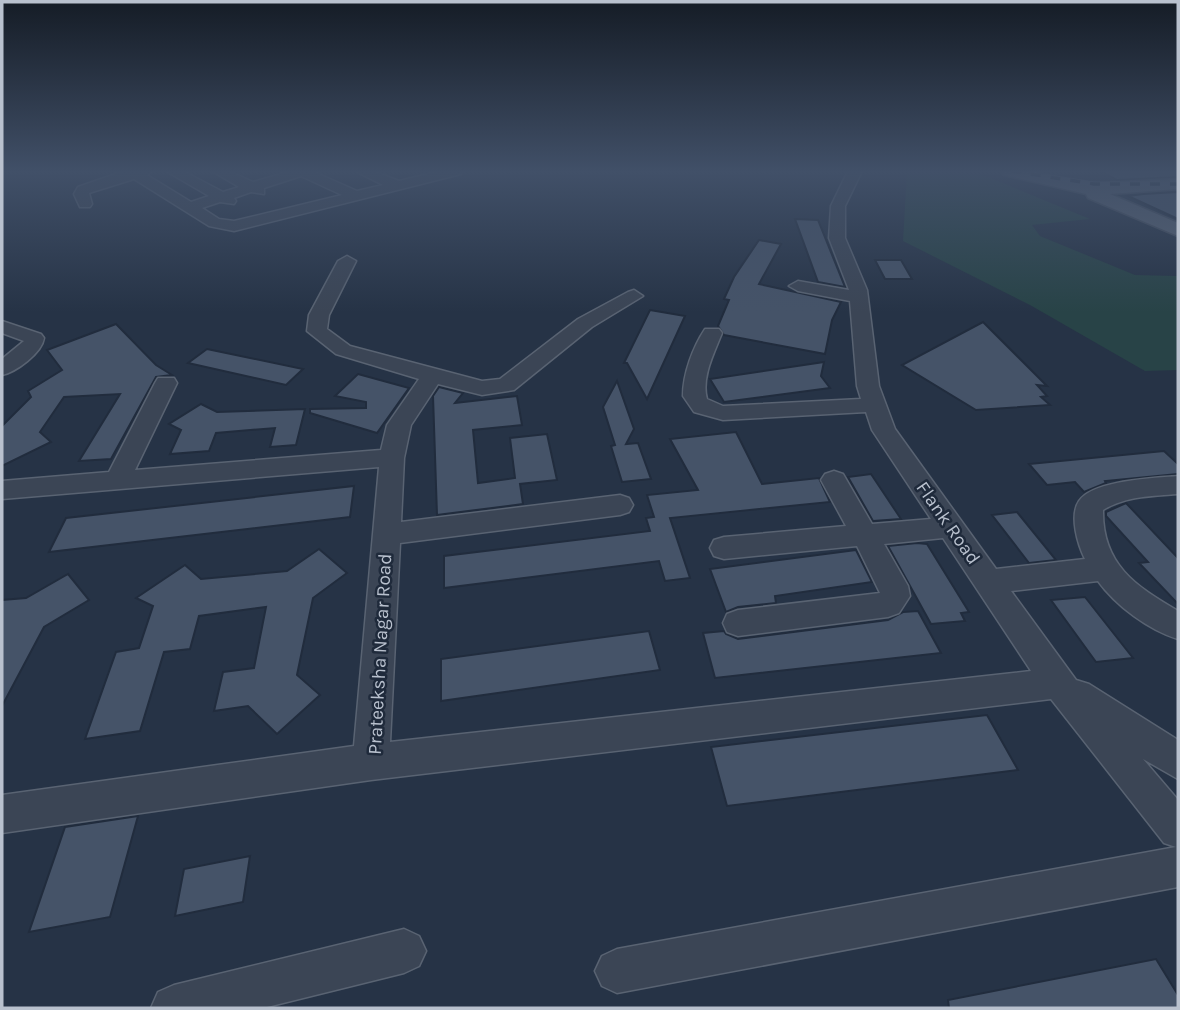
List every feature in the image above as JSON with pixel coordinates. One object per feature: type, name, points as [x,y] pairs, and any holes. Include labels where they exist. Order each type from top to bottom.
[{"type":"main road","points":[[1151,218],[1178,230]]},
{"type":"street","points":[[210,218],[223,225],[247,225],[272,218]]},
{"type":"street","name":"Flank Road","points":[[836,218],[837,238],[859,297],[868,386],[884,430],[1058,682],[1178,829]]},
{"type":"street","points":[[347,261],[319,315],[317,331],[327,341],[343,350],[482,388],[506,385],[585,323],[634,296]]},
{"type":"street","points":[[797,286],[859,297]]},
{"type":"street","points":[[2,327],[34,338],[33,345],[2,369]]},
{"type":"street","points":[[712,333],[693,393],[696,402],[706,409],[723,413],[873,405]]},
{"type":"street","name":"Prateeksha Nagar Road","points":[[432,376],[399,425],[392,458],[370,762],[1058,682]]},
{"type":"street","points":[[117,481],[166,383]]},
{"type":"street","points":[[2,490],[392,458]]},
{"type":"street","points":[[738,623],[888,604],[895,596],[865,534],[834,480]]},
{"type":"street","points":[[1178,485],[1117,492],[1090,505],[1088,520],[1102,569],[1136,601],[1178,626]]},
{"type":"street","points":[[386,534],[620,505]]},
{"type":"street","points":[[724,548],[950,527]]},
{"type":"street","points":[[988,582],[1102,569]]},
{"type":"street","points":[[1058,682],[1178,761]]},
{"type":"street","points":[[2,814],[370,762]]},
{"type":"street","points":[[617,971],[1178,867]]},
{"type":"street","points":[[174,1008],[404,951]]},
{"type":"green space","points":[[904,218],[1090,219],[1032,225],[1040,236],[1135,275],[1178,276],[1178,370],[1145,371],[1030,305],[903,241]]},
{"type":"building","points":[[795,219],[818,220],[845,287],[818,282]]},
{"type":"building","points":[[759,240],[781,244],[759,284],[841,302],[832,320],[825,354],[724,335],[718,326],[729,300],[724,299],[734,277]]},
{"type":"building","points":[[875,260],[901,260],[912,279],[885,279]]},
{"type":"building","points":[[650,310],[685,316],[647,399],[627,363],[624,363]]},
{"type":"building","points":[[983,322],[1047,386],[1037,385],[1047,396],[1041,397],[1050,405],[976,410],[902,365]]},
{"type":"building","points":[[116,324],[156,365],[172,375],[156,377],[111,459],[79,461],[120,394],[64,397],[40,432],[51,442],[2,466],[2,426],[31,397],[28,391],[62,370],[47,350]]},
{"type":"building","points":[[207,349],[303,369],[286,385],[188,363]]},
{"type":"building","points":[[824,362],[821,376],[830,388],[724,402],[710,379]]},
{"type":"building","points":[[358,374],[409,388],[377,433],[310,413],[310,409],[366,408],[366,402],[335,396]]},
{"type":"building","points":[[617,381],[634,429],[626,444],[638,443],[651,479],[622,482],[611,446],[615,445],[603,407]]},
{"type":"building","points":[[439,387],[463,393],[455,403],[517,396],[522,425],[473,430],[478,483],[515,478],[510,438],[547,434],[557,480],[520,484],[523,504],[437,515],[433,396]]},
{"type":"building","points":[[201,404],[217,412],[305,409],[296,445],[270,447],[275,428],[216,433],[209,451],[170,454],[181,430],[169,424]]},
{"type":"building","points":[[736,432],[762,484],[819,478],[830,502],[670,518],[690,578],[665,581],[659,561],[444,588],[444,556],[650,531],[646,518],[654,517],[647,495],[698,490],[670,439]]},
{"type":"building","points":[[1164,451],[1178,464],[1178,474],[1105,481],[1106,483],[1084,492],[1075,482],[1047,485],[1029,464]]},
{"type":"building","points":[[871,474],[901,519],[873,521],[848,477]]},
{"type":"building","points":[[354,486],[350,517],[49,552],[66,518]]},
{"type":"building","points":[[1126,503],[1178,558],[1178,604],[1139,563],[1148,562],[1106,516],[1106,512]]},
{"type":"building","points":[[1017,512],[1056,560],[1029,563],[992,515]]},
{"type":"building","points":[[927,544],[969,612],[961,613],[965,621],[931,624],[888,546]]},
{"type":"building","points":[[319,549],[347,573],[313,598],[297,675],[320,695],[277,734],[248,706],[214,711],[223,672],[254,668],[266,607],[199,616],[190,649],[164,652],[140,731],[85,739],[116,652],[139,648],[153,606],[136,598],[185,565],[201,579],[287,571]]},
{"type":"building","points":[[856,550],[872,582],[775,596],[776,603],[738,607],[726,612],[710,569]]},
{"type":"building","points":[[68,574],[89,600],[44,627],[2,706],[2,600],[26,598]]},
{"type":"building","points":[[1085,597],[1133,658],[1096,662],[1051,600]]},
{"type":"building","points":[[918,611],[941,653],[715,678],[703,633],[724,631],[738,639],[888,620],[903,612]]},
{"type":"building","points":[[649,631],[660,670],[441,701],[441,659]]},
{"type":"building","points":[[987,715],[1018,770],[727,806],[711,747]]},
{"type":"building","points":[[138,816],[110,917],[29,932],[65,827]]},
{"type":"building","points":[[250,856],[243,902],[175,916],[184,869]]},
{"type":"building","points":[[1156,959],[1178,995],[1178,1008],[949,1008],[948,1000]]}]
